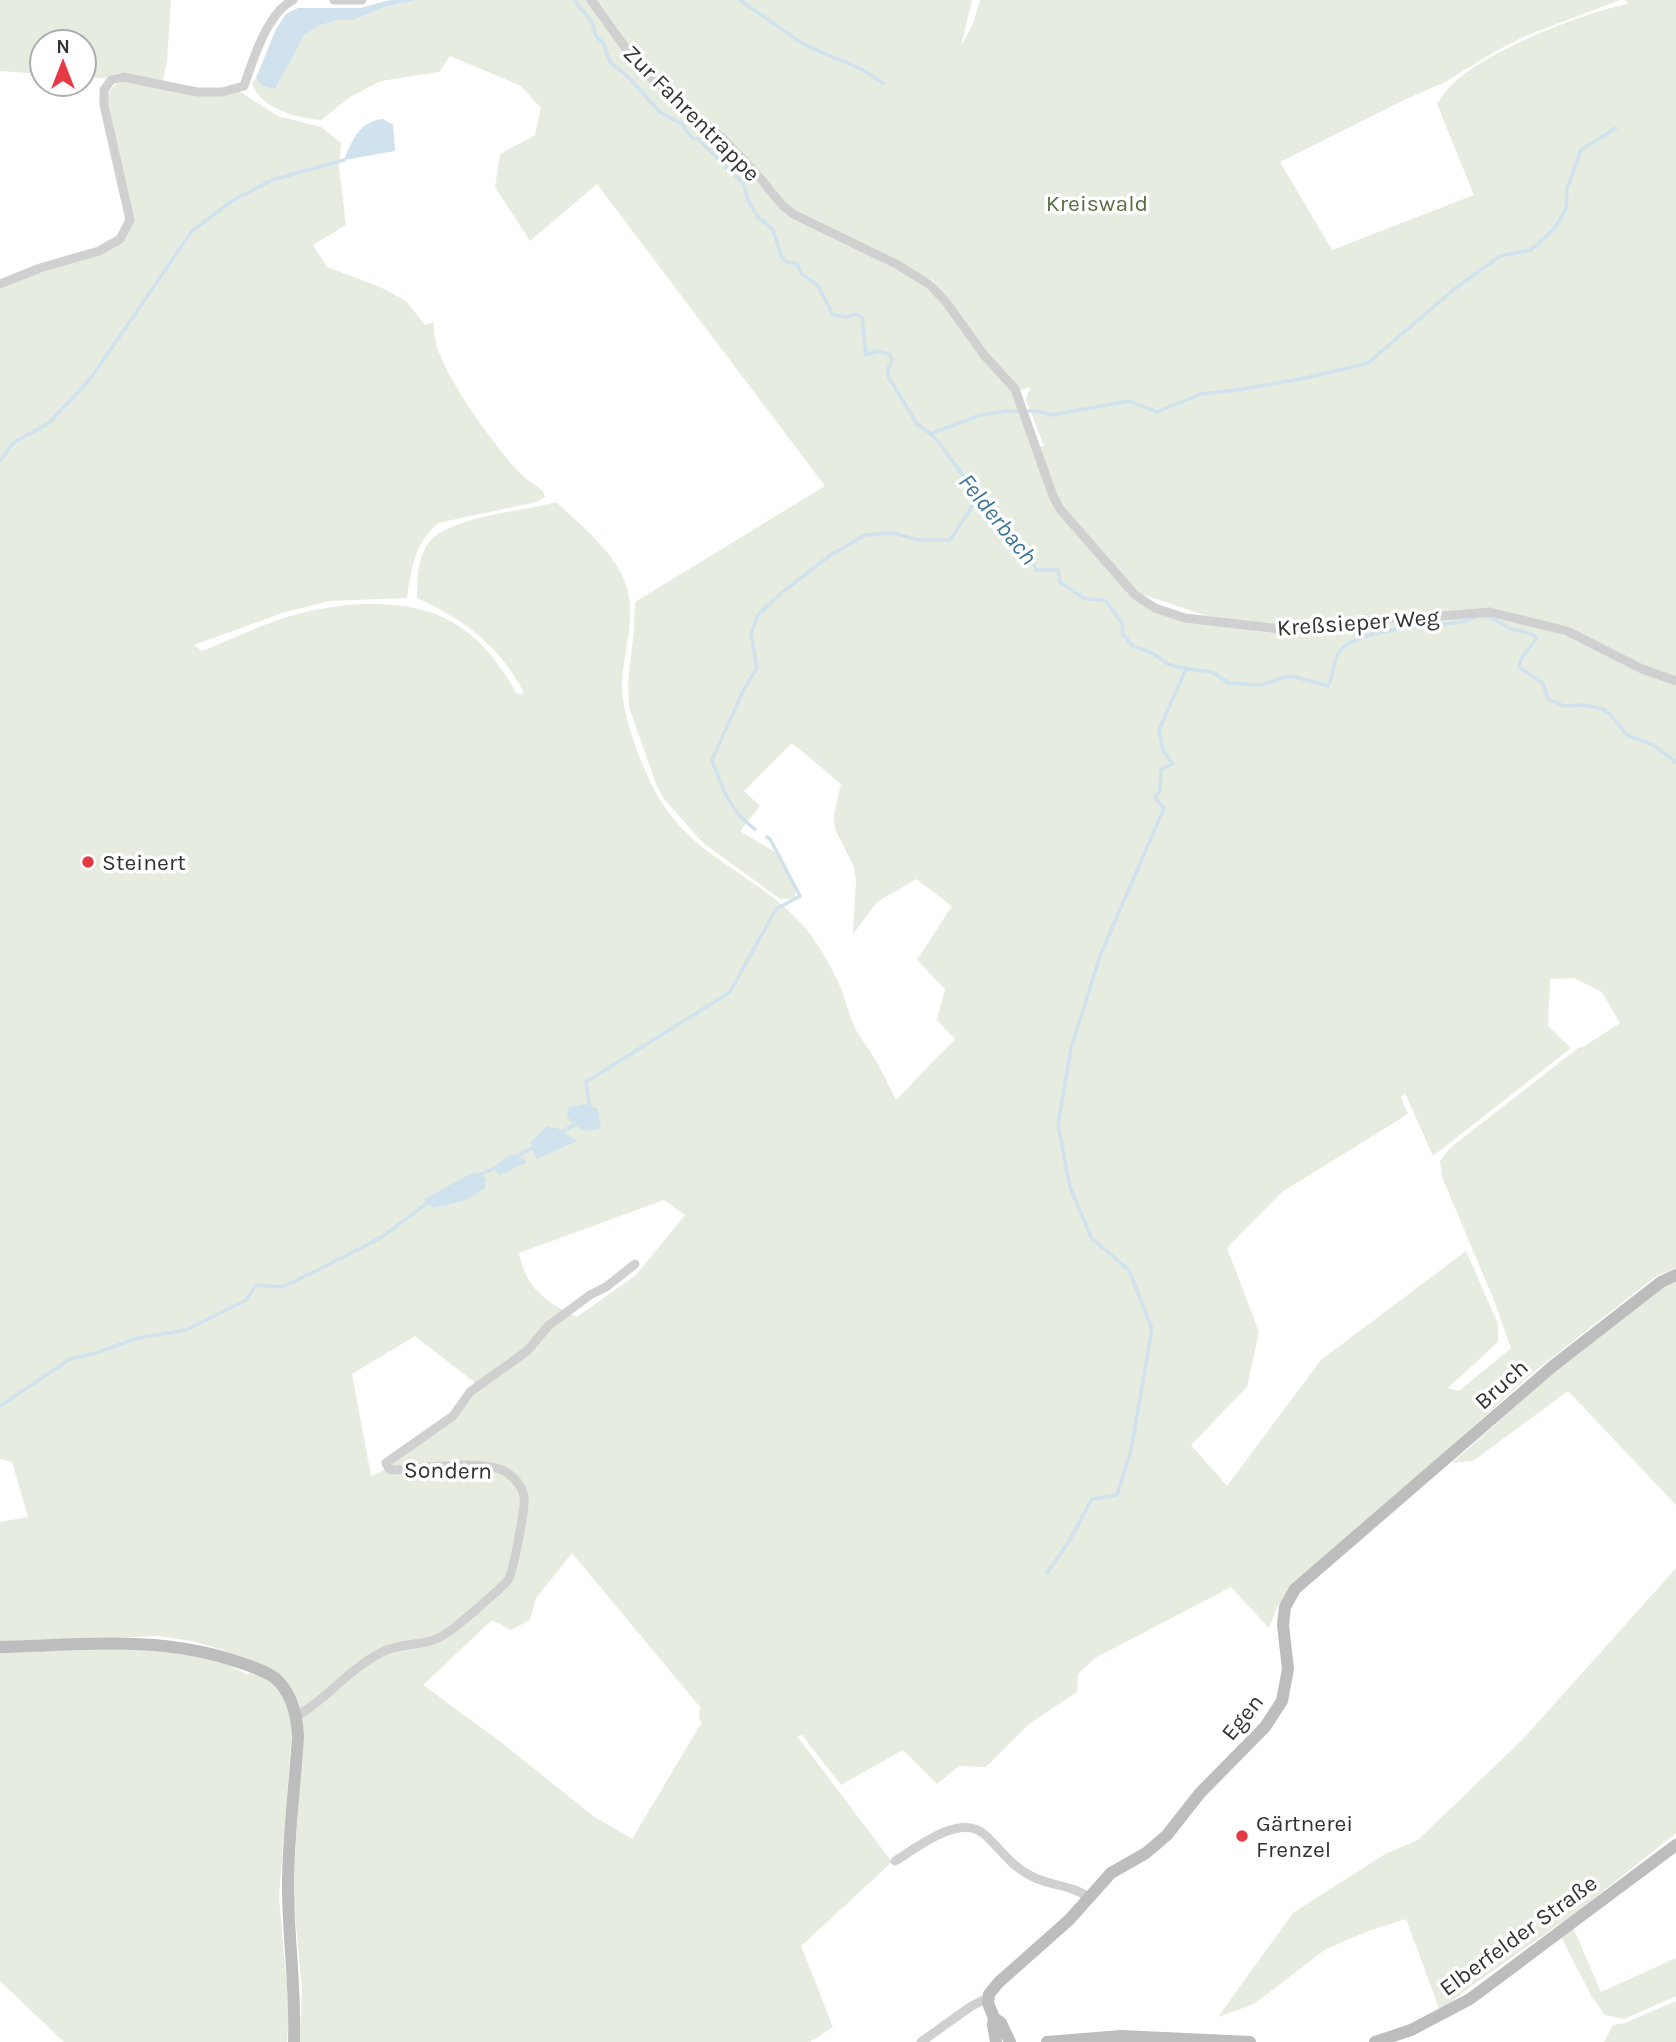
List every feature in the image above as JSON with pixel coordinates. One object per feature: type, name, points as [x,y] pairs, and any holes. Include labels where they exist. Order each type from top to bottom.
[{"type":"street","points":[[0,284],[40,268],[99,251],[120,239],[130,220],[104,105],[104,90],[111,80],[122,77],[197,92],[222,92],[244,86],[258,46],[280,8],[293,0]]},
{"type":"street","points":[[334,0],[362,0]]},
{"type":"street","name":"Zur Fahrentrappe","points":[[591,0],[640,68],[722,138],[783,206],[793,214],[840,236]]},
{"type":"street","name":"Kreßsieper Weg","points":[[840,236],[916,275],[946,302],[984,355],[1014,389],[1059,509],[1135,594],[1155,608],[1208,622],[1297,631],[1386,618],[1418,618],[1462,613],[1506,615],[1567,631],[1642,669],[1676,681]]},
{"type":"street","name":"Sondern","points":[[297,1716],[317,1705],[341,1682],[382,1651],[429,1642],[444,1635],[509,1578],[524,1507],[524,1495],[510,1475],[501,1469],[479,1466],[394,1470],[389,1469],[386,1463],[453,1416],[470,1392],[527,1351],[548,1326],[635,1264]]},
{"type":"street","name":"Bruch","points":[[1360,1533],[1553,1366],[1661,1282],[1676,1275]]},
{"type":"street","name":"Egen","points":[[920,2042],[987,1998],[999,1982],[1069,1920],[1111,1873],[1146,1853],[1167,1835],[1200,1793],[1265,1727],[1282,1701],[1288,1669],[1283,1625],[1285,1606],[1295,1589],[1360,1533]]},
{"type":"street","points":[[0,1647],[157,1643],[190,1647],[229,1658],[268,1674],[286,1691],[297,1716],[298,1736],[288,1878],[295,2005],[293,2042]]},
{"type":"street","points":[[895,1861],[940,1833],[956,1828],[970,1828],[981,1832],[1006,1859],[1035,1878],[1075,1890],[1089,1898]]},
{"type":"street","name":"Elberfelder Straße","points":[[1375,2042],[1411,2030],[1469,1999],[1676,1844]]},
{"type":"street","points":[[987,1998],[994,2018],[996,2042]]},
{"type":"street","points":[[994,2018],[1001,2023],[1010,2042]]},
{"type":"street","points":[[1047,2042],[1121,2036],[1251,2042]]},
{"type":"green space","points":[[0,0],[171,0],[163,80],[118,73],[98,78],[98,28],[28,28],[28,73],[0,71]]},
{"type":"green space","name":"Kreiswald","points":[[417,0],[587,0],[627,58],[648,80],[720,139],[786,215],[904,273],[937,295],[934,281],[807,221],[785,207],[731,145],[653,79],[632,56],[593,0],[972,0],[961,46],[973,24],[980,0],[1620,0],[1525,36],[1445,82],[1280,162],[1332,250],[1474,195],[1437,104],[1455,82],[1473,68],[1515,44],[1587,15],[1628,4],[1626,0],[1676,0],[1676,678],[1644,666],[1570,629],[1514,613],[1489,609],[1383,616],[1296,629],[1225,622],[1129,590],[1126,593],[1165,615],[1262,632],[1300,635],[1383,621],[1488,614],[1586,642],[1640,671],[1676,686],[1676,1268],[1656,1276],[1535,1371],[1375,1515],[1314,1566],[1278,1605],[1269,1628],[1231,1587],[1095,1658],[1078,1674],[1077,1692],[1029,1724],[986,1767],[959,1766],[937,1784],[903,1750],[841,1785],[802,1735],[797,1736],[892,1862],[801,1946],[833,2027],[810,2042],[300,2042],[302,1990],[293,1893],[302,1742],[299,1717],[316,1707],[314,1705],[293,1718],[279,1898],[289,2010],[287,2042],[64,2042],[0,1981],[0,1651],[158,1648],[222,1662],[248,1675],[256,1666],[223,1650],[192,1641],[158,1636],[0,1642],[0,1522],[28,1517],[12,1462],[0,1459],[0,289],[42,271],[103,253],[122,240],[134,221],[108,105],[109,93],[115,85],[123,81],[166,90],[211,95],[239,91],[278,116],[321,127],[341,143],[339,167],[346,225],[313,245],[327,267],[380,287],[406,301],[425,325],[434,322],[439,353],[458,390],[511,464],[543,491],[545,497],[536,502],[438,523],[419,549],[412,567],[407,598],[329,601],[282,613],[194,645],[202,651],[296,614],[336,606],[366,604],[416,608],[456,624],[473,637],[489,653],[517,694],[524,693],[503,661],[479,636],[450,615],[417,598],[418,571],[427,545],[451,527],[486,516],[556,502],[605,549],[625,582],[630,619],[622,682],[624,705],[640,757],[663,805],[697,843],[777,901],[811,935],[838,982],[856,1029],[896,1100],[955,1039],[937,1020],[945,989],[917,960],[952,906],[916,879],[877,902],[853,934],[856,881],[854,867],[835,829],[834,815],[841,784],[792,743],[744,791],[760,806],[740,831],[775,852],[796,887],[795,897],[780,899],[703,843],[665,800],[657,787],[629,707],[628,682],[635,602],[825,486],[597,184],[530,241],[495,187],[500,154],[535,135],[541,108],[521,86],[450,56],[439,72],[381,81],[350,97],[321,120],[280,110],[271,106],[256,92],[252,83],[256,78],[263,87],[275,89],[303,35],[318,26],[337,20],[354,20],[384,7]],"holes":[[[988,362],[1020,390],[1030,387],[1026,400],[1044,446],[1034,447],[1012,392]],[[1574,978],[1602,992],[1620,1023],[1578,1048],[1450,1148],[1440,1161],[1442,1177],[1511,1348],[1459,1391],[1448,1388],[1498,1342],[1498,1324],[1466,1251],[1321,1360],[1227,1486],[1191,1445],[1247,1387],[1259,1332],[1227,1248],[1282,1192],[1408,1114],[1401,1097],[1405,1093],[1433,1156],[1571,1048],[1548,1026],[1550,979]],[[664,1200],[685,1215],[636,1275],[577,1317],[539,1293],[527,1276],[519,1253]],[[415,1336],[474,1382],[470,1398],[455,1419],[371,1476],[352,1374]],[[572,1553],[700,1707],[699,1718],[702,1722],[632,1839],[593,1816],[502,1743],[423,1685],[492,1620],[511,1630],[530,1620],[536,1598]]]},
{"type":"green space","points":[[1676,1278],[1676,1505],[1568,1391],[1473,1461],[1452,1463],[1583,1347]]},
{"type":"green space","points":[[1676,1568],[1676,1833],[1582,1908],[1440,2011],[1406,1919],[1368,1931],[1326,1949],[1254,2004],[1218,2017],[1293,1913],[1385,1854],[1418,1840],[1523,1739]]},
{"type":"green space","points":[[1572,1925],[1601,1992],[1676,1958],[1676,1996],[1624,2019],[1605,2015],[1592,1997],[1560,1935]]},
{"type":"green space","points":[[1676,2001],[1676,2042],[1604,2042],[1613,2025],[1625,2023]]},
{"type":"water","points":[[390,0],[417,0],[384,7],[354,20],[337,20],[318,26],[304,35],[275,89],[263,87],[256,78],[276,29],[286,14],[298,8],[360,8]]},
{"type":"water","points":[[383,119],[393,125],[395,151],[344,160],[358,133],[368,123]]},
{"type":"water","points":[[584,1104],[598,1109],[601,1128],[582,1129],[567,1116],[568,1107]]},
{"type":"water","points":[[547,1126],[557,1128],[577,1141],[537,1159],[531,1142]]},
{"type":"water","points":[[512,1154],[526,1163],[500,1175],[495,1171],[498,1163]]},
{"type":"water","points":[[474,1172],[486,1178],[485,1188],[466,1200],[433,1208],[424,1199]]},
{"type":"waterway","name":"Felderbach","points":[[574,0],[592,22],[610,62],[628,77],[661,113],[682,124],[692,138],[698,139],[743,183],[757,216],[773,230],[782,258],[797,264],[802,274],[818,286],[833,315],[848,317],[855,314],[862,317],[866,355],[877,351],[889,354],[892,360],[888,376],[917,424],[940,444],[977,499],[997,519],[1009,541],[1030,554],[1036,570],[1058,570],[1060,582],[1083,598],[1106,601],[1123,625],[1122,633],[1133,646],[1152,653],[1168,664],[1212,672],[1229,683],[1262,685],[1284,677],[1295,677],[1328,686],[1339,653],[1360,638],[1403,628],[1461,622],[1486,616],[1537,638],[1521,659],[1519,667],[1543,683],[1548,699],[1564,706],[1583,705],[1603,709],[1627,735],[1653,745],[1676,762]]},
{"type":"waterway","points":[[740,0],[803,44],[863,70],[883,83]]},
{"type":"waterway","points":[[930,434],[980,415],[1007,411],[1038,411],[1051,415],[1130,401],[1157,412],[1201,394],[1306,378],[1368,363],[1457,287],[1500,256],[1531,250],[1554,229],[1566,209],[1567,189],[1581,150],[1616,128]]},
{"type":"waterway","points":[[0,461],[13,443],[49,423],[91,378],[192,231],[232,201],[272,180],[344,160]]},
{"type":"waterway","points":[[755,829],[733,807],[712,760],[744,689],[757,668],[751,634],[757,616],[781,593],[832,554],[865,535],[893,533],[918,540],[950,540],[977,499]]},
{"type":"waterway","points":[[1047,1573],[1068,1543],[1092,1499],[1117,1495],[1131,1450],[1152,1329],[1129,1270],[1092,1239],[1070,1187],[1058,1125],[1071,1048],[1100,956],[1164,808],[1155,798],[1160,790],[1161,769],[1173,764],[1163,751],[1159,730],[1186,669]]},
{"type":"waterway","points":[[590,1108],[586,1082],[730,992],[776,909],[800,896],[767,837]]},
{"type":"waterway","points":[[561,1132],[576,1124]]},
{"type":"waterway","points":[[515,1157],[536,1146]]},
{"type":"waterway","points":[[477,1176],[499,1166]]},
{"type":"waterway","points":[[0,1406],[70,1359],[138,1338],[186,1330],[246,1300],[256,1285],[282,1287],[316,1271],[382,1237],[430,1201]]},
{"type":"place","name":"Steinert","points":[[88,862]]},
{"type":"place","name":"Gärtnerei Frenzel","points":[[1242,1836]]}]
